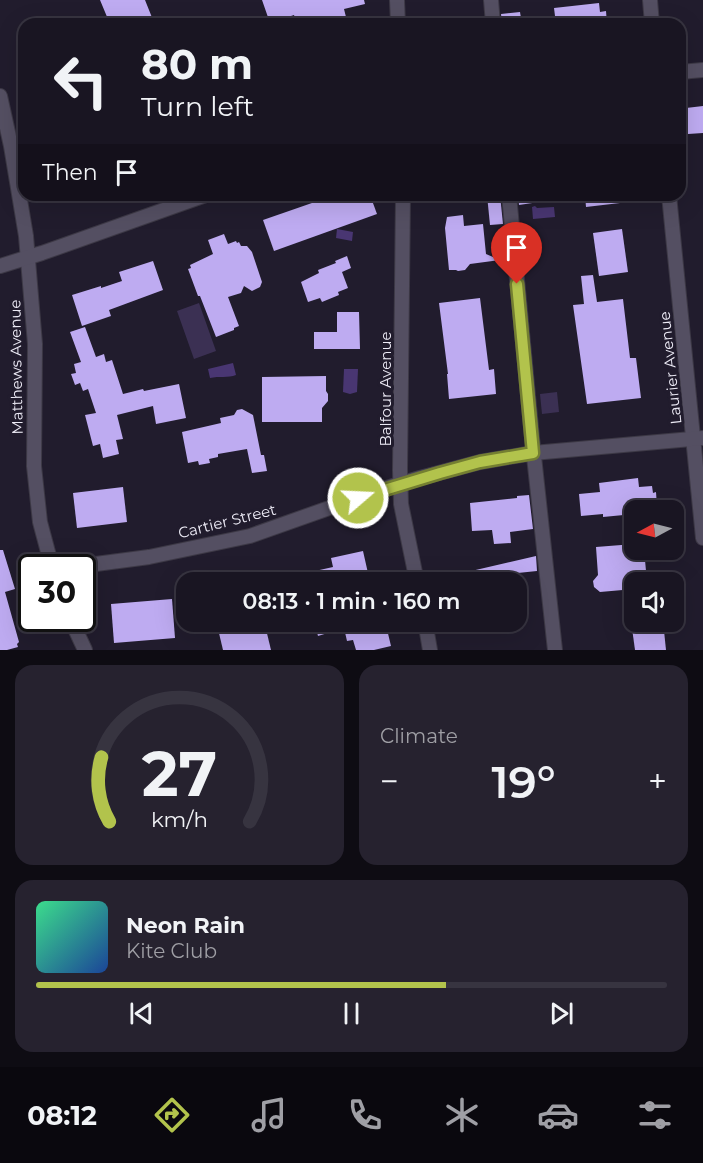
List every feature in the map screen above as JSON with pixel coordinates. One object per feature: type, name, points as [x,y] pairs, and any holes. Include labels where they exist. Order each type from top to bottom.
[{"type":"street","points":[[397,0],[398,18]]},
{"type":"street","points":[[491,0],[492,18]]},
{"type":"street","points":[[650,0],[652,18]]},
{"type":"street","points":[[686,71],[703,70]]},
{"type":"street","name":"Matthews Avenue","points":[[0,96],[18,187]]},
{"type":"street","name":"Matthews Avenue","points":[[20,201],[26,236],[35,344],[34,466],[40,522],[49,554]]},
{"type":"street","points":[[0,266],[189,201]]},
{"type":"street","name":"Balfour Avenue","points":[[403,201],[401,504],[415,572]]},
{"type":"street","points":[[510,201],[533,453],[555,650]]},
{"type":"street","name":"Laurier Avenue","points":[[670,201],[698,438],[703,538]]},
{"type":"street","name":"Cartier Street","points":[[96,564],[149,557],[250,536],[401,484],[480,462],[533,453],[698,438]]},
{"type":"street","points":[[77,632],[85,650]]},
{"type":"street","points":[[427,632],[430,650]]},
{"type":"shaded area","points":[[532,207],[537,208],[554,207],[555,217],[533,219]]},
{"type":"shaded area","points":[[337,229],[353,232],[352,241],[336,238]]},
{"type":"shaded area","points":[[199,303],[216,351],[194,359],[177,311]]},
{"type":"shaded area","points":[[233,363],[236,375],[210,378],[208,369]]},
{"type":"shaded area","points":[[344,369],[358,369],[357,392],[350,394],[343,392]]},
{"type":"shaded area","points":[[557,392],[559,412],[542,414],[540,394]]},
{"type":"building","points":[[100,0],[145,0],[152,18],[108,18]]},
{"type":"building","points":[[262,0],[364,0],[365,4],[344,9],[346,18],[295,18],[294,15],[285,18],[268,18]]},
{"type":"building","points":[[599,3],[600,12],[606,11],[607,18],[555,18],[554,8]]},
{"type":"building","points":[[520,12],[521,18],[501,18],[501,14]]},
{"type":"building","points":[[703,106],[703,133],[688,134],[686,108]]},
{"type":"building","points":[[318,201],[372,201],[377,214],[274,251],[263,220]]},
{"type":"building","points":[[488,201],[501,201],[503,224],[490,225]]},
{"type":"building","points":[[519,201],[539,201],[539,202],[519,205]]},
{"type":"building","points":[[586,201],[620,201],[620,203],[586,207]]},
{"type":"building","points":[[463,215],[464,226],[483,224],[486,254],[500,260],[470,264],[465,270],[449,270],[445,228],[447,217]]},
{"type":"building","points":[[622,229],[628,272],[599,276],[593,233]]},
{"type":"building","points":[[224,234],[228,244],[239,242],[241,246],[247,246],[252,252],[262,282],[260,287],[252,291],[244,286],[241,293],[228,297],[239,326],[216,337],[188,269],[191,268],[190,265],[213,254],[208,240]]},
{"type":"building","points":[[347,256],[351,268],[342,272],[348,288],[338,292],[339,295],[322,302],[320,298],[308,302],[301,282],[319,273],[318,270]]},
{"type":"building","points":[[153,261],[163,290],[109,310],[111,316],[82,326],[72,295],[122,281],[119,272]]},
{"type":"building","points":[[593,275],[597,302],[623,299],[630,358],[636,358],[641,398],[587,404],[573,305],[584,304],[581,276]]},
{"type":"building","points":[[480,298],[489,370],[494,369],[496,394],[449,399],[439,303]]},
{"type":"building","points":[[337,312],[359,312],[360,349],[314,349],[314,332],[337,332]]},
{"type":"building","points":[[85,327],[96,357],[104,354],[106,362],[112,360],[123,394],[179,384],[186,418],[156,424],[153,406],[117,415],[123,439],[116,440],[119,454],[103,458],[100,444],[93,446],[85,415],[96,413],[88,389],[83,391],[80,383],[75,385],[71,374],[76,373],[74,364],[81,362],[70,332]]},
{"type":"building","points":[[326,376],[328,401],[322,408],[322,422],[262,422],[262,377]]},
{"type":"building","points":[[242,409],[253,415],[261,455],[264,455],[267,471],[252,473],[247,449],[218,454],[218,457],[209,459],[210,463],[199,465],[198,461],[188,463],[182,432],[221,423],[220,418],[234,415],[237,410]]},
{"type":"building","points":[[638,478],[639,487],[652,486],[653,493],[656,492],[657,500],[624,500],[624,515],[581,516],[579,494],[600,492],[599,483]]},
{"type":"building","points":[[123,487],[127,522],[77,528],[73,493]]},
{"type":"building","points":[[529,495],[533,529],[510,532],[511,543],[494,544],[492,530],[472,531],[470,503]]},
{"type":"building","points":[[624,545],[624,560],[645,560],[646,572],[624,572],[624,590],[600,592],[594,587],[593,581],[598,575],[596,547]]},
{"type":"building","points":[[0,550],[3,550],[15,589],[5,592],[19,642],[18,647],[7,650],[0,650]]},
{"type":"building","points":[[363,551],[368,572],[310,572],[333,567],[331,558]]},
{"type":"building","points":[[536,556],[537,571],[467,572]]},
{"type":"building","points":[[172,599],[175,638],[114,643],[111,604]]},
{"type":"building","points":[[219,632],[267,632],[271,650],[223,650]]},
{"type":"building","points":[[317,632],[331,632],[318,636]]},
{"type":"building","points":[[345,632],[388,632],[391,646],[374,650],[356,650],[353,640],[347,641]]},
{"type":"building","points":[[633,632],[664,632],[666,650],[635,650]]},
{"type":"route","points":[[358,498],[480,462],[533,453],[517,284]]}]
